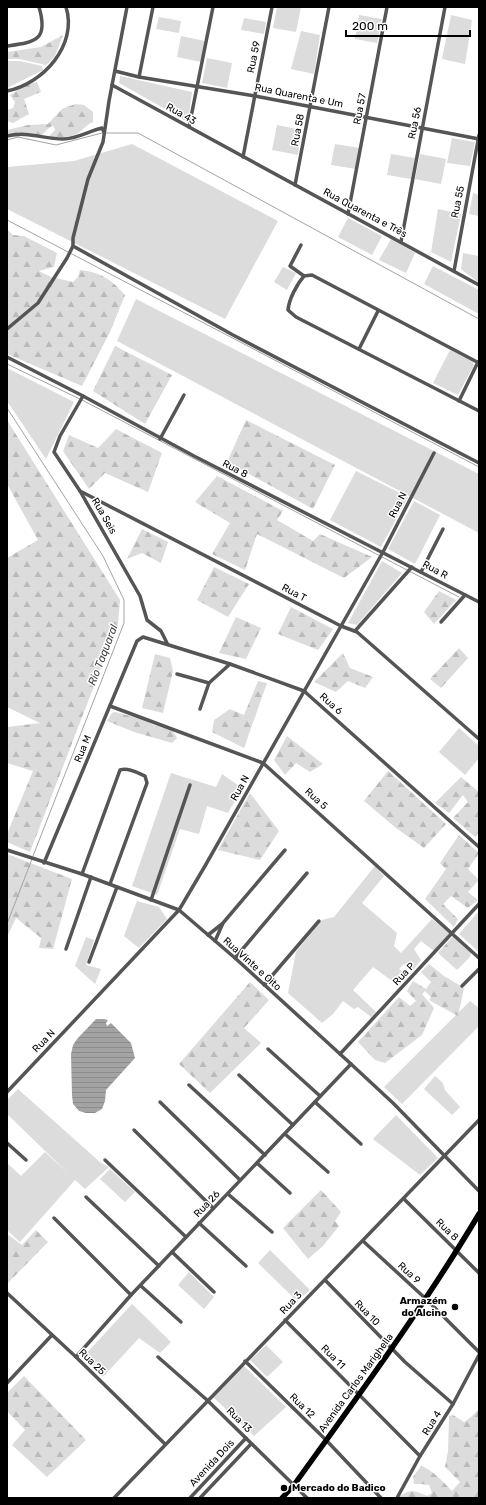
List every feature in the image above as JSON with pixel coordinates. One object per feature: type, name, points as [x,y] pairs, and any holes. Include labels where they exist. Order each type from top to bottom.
[{"type":"main road","name":"Avenida Carlos Marighella","points":[[282,1498],[294,1485],[360,1395],[426,1300],[479,1214]]},
{"type":"street","points":[[7,46],[36,40],[41,31],[42,22],[39,7]]},
{"type":"street","points":[[7,91],[30,82],[56,60],[63,44],[68,25],[66,7]]},
{"type":"street","points":[[7,329],[38,303],[73,246],[73,238],[88,179],[102,144],[127,7]]},
{"type":"street","points":[[139,77],[154,7]]},
{"type":"street","points":[[189,127],[214,7]]},
{"type":"street","name":"Rua 59","points":[[243,156],[272,7]]},
{"type":"street","name":"Rua 58","points":[[296,185],[329,7]]},
{"type":"street","name":"Rua 57","points":[[348,214],[387,7]]},
{"type":"street","name":"Rua 56","points":[[401,242],[445,7]]},
{"type":"street","name":"Rua Quarenta e Um","points":[[115,71],[139,77],[255,96],[479,138]]},
{"type":"street","name":"Rua 43","points":[[112,85],[243,156]]},
{"type":"street","points":[[7,136],[22,133],[61,139],[71,139],[102,128],[104,134]]},
{"type":"street","name":"Rua 55","points":[[454,271],[479,138]]},
{"type":"street","name":"Rua Quarenta e Três","points":[[243,156],[479,285]]},
{"type":"street","points":[[301,245],[290,266],[304,276],[308,275],[316,278],[478,363],[459,401]]},
{"type":"street","points":[[73,246],[233,334],[479,463]]},
{"type":"street","points":[[304,276],[300,280],[289,304],[288,310],[291,313],[479,411]]},
{"type":"street","points":[[359,349],[378,311]]},
{"type":"street","name":"Rua 8","points":[[7,357],[381,555]]},
{"type":"street","points":[[160,439],[184,394]]},
{"type":"street","name":"Rua Seis","points":[[82,397],[60,436],[54,452],[80,491],[140,596],[147,620],[161,631],[167,643]]},
{"type":"street","name":"Rua N","points":[[7,1092],[179,910],[381,555],[434,453]]},
{"type":"street","name":"Rua T","points":[[80,491],[340,626],[355,631],[479,738]]},
{"type":"street","points":[[421,572],[443,529]]},
{"type":"street","name":"Rua R","points":[[381,555],[410,569],[421,572],[479,602]]},
{"type":"street","points":[[355,631],[410,569]]},
{"type":"street","points":[[441,622],[465,595]]},
{"type":"street","name":"Rua 6","points":[[137,641],[141,637],[145,636],[230,664],[304,691],[479,847]]},
{"type":"street","name":"Rua M","points":[[44,863],[137,641]]},
{"type":"street","points":[[200,709],[209,683],[230,664]]},
{"type":"street","points":[[177,674],[209,683]]},
{"type":"street","name":"Rua 5","points":[[110,706],[263,763],[479,958]]},
{"type":"street","points":[[82,874],[120,770],[125,769],[141,774],[145,776],[146,783],[110,884]]},
{"type":"street","points":[[151,900],[190,784]]},
{"type":"street","name":"Rua Vinte e Oito","points":[[7,850],[91,877],[179,910],[235,958],[351,1064],[479,1191]]},
{"type":"street","points":[[208,936],[223,923],[285,850]]},
{"type":"street","points":[[235,958],[307,873]]},
{"type":"street","points":[[66,950],[91,877]]},
{"type":"street","points":[[89,962],[117,887]]},
{"type":"street","name":"Rua P","points":[[340,1054],[479,904]]},
{"type":"street","points":[[264,985],[319,921]]},
{"type":"street","points":[[215,941],[223,923]]},
{"type":"street","points":[[462,986],[479,969]]},
{"type":"street","points":[[268,1049],[320,1096]]},
{"type":"street","name":"Rua 26","points":[[76,1357],[131,1295],[351,1064]]},
{"type":"street","points":[[239,1074],[293,1125]]},
{"type":"street","points":[[189,1085],[265,1154]]},
{"type":"street","points":[[160,1102],[240,1180]]},
{"type":"street","points":[[314,1102],[361,1144]]},
{"type":"street","name":"Rua 3","points":[[117,1497],[207,1400],[404,1199],[479,1120]]},
{"type":"street","points":[[134,1130],[213,1208]]},
{"type":"street","points":[[285,1134],[328,1172]]},
{"type":"street","points":[[7,1142],[26,1160]]},
{"type":"street","points":[[105,1160],[186,1237]]},
{"type":"street","points":[[257,1163],[290,1193]]},
{"type":"street","points":[[228,1194],[272,1232]]},
{"type":"street","points":[[86,1197],[159,1266]]},
{"type":"street","name":"Rua 8","points":[[404,1199],[479,1273]]},
{"type":"street","points":[[54,1218],[131,1295]]},
{"type":"street","points":[[199,1223],[246,1266]]},
{"type":"street","name":"Rua 9","points":[[363,1241],[479,1352]]},
{"type":"street","points":[[172,1252],[214,1292]]},
{"type":"street","name":"Rua 10","points":[[325,1280],[392,1349],[452,1404]]},
{"type":"street","points":[[140,1286],[181,1322]]},
{"type":"street","name":"Rua 25","points":[[7,1292],[165,1444]]},
{"type":"street","name":"Rua 11","points":[[285,1320],[420,1456]]},
{"type":"street","points":[[7,1383],[52,1336]]},
{"type":"street","name":"Rua 4","points":[[397,1498],[479,1355]]},
{"type":"street","name":"Rua 13","points":[[158,1357],[207,1400],[307,1498]]},
{"type":"street","name":"Rua 12","points":[[245,1361],[326,1440],[382,1498]]},
{"type":"street","name":"Avenida Dois","points":[[190,1498],[246,1438]]},
{"type":"street","name":"Avenida Dois","points":[[200,1498],[251,1444]]},
{"type":"green space","points":[[277,7],[301,7],[296,32],[273,28]]},
{"type":"green space","points":[[359,15],[382,19],[377,43],[355,39]]},
{"type":"green space","points":[[451,15],[472,20],[465,64],[442,59]]},
{"type":"green space","points":[[159,17],[181,21],[179,33],[156,29]]},
{"type":"green space","points":[[244,18],[266,22],[264,34],[241,30]]},
{"type":"green space","points":[[301,31],[320,35],[314,74],[291,69]]},
{"type":"green space","points":[[63,35],[55,56],[46,65],[19,59],[7,59],[7,52],[41,47]]},
{"type":"green space","points":[[181,36],[205,41],[201,62],[177,57]]},
{"type":"green space","points":[[207,58],[232,63],[227,88],[202,83]]},
{"type":"green space","points":[[7,61],[20,61],[42,66],[43,70],[7,88]]},
{"type":"green space","points":[[120,76],[192,92],[188,122],[119,83]]},
{"type":"green space","points":[[37,82],[41,92],[24,99],[29,114],[13,123],[7,121],[7,110],[13,108],[15,102],[10,95],[26,85]]},
{"type":"green space","points":[[75,104],[84,105],[93,112],[93,122],[77,134],[68,137],[51,137],[50,135],[55,130],[53,125],[42,135],[7,137],[7,130],[28,125],[48,124],[62,109]]},
{"type":"green space","points":[[277,125],[302,130],[298,155],[272,150]]},
{"type":"green space","points":[[452,138],[475,142],[470,166],[447,163]]},
{"type":"green space","points":[[132,144],[278,221],[225,319],[7,209],[7,167],[74,161]]},
{"type":"green space","points":[[335,144],[360,148],[356,169],[331,165]]},
{"type":"green space","points":[[391,154],[415,158],[411,179],[387,175]]},
{"type":"green space","points":[[420,154],[446,159],[441,184],[415,179]]},
{"type":"green space","points":[[473,193],[479,195],[479,216],[469,214]]},
{"type":"green space","points":[[438,209],[461,214],[451,262],[431,252]]},
{"type":"green space","points":[[348,218],[382,236],[372,255],[338,237]]},
{"type":"green space","points":[[7,229],[13,235],[24,236],[57,253],[54,267],[39,271],[51,277],[73,282],[78,277],[80,270],[87,271],[100,275],[111,281],[125,295],[110,332],[82,386],[7,354]]},
{"type":"green space","points":[[391,239],[415,253],[406,273],[379,260]]},
{"type":"green space","points":[[463,253],[479,256],[479,283],[461,269]]},
{"type":"green space","points":[[433,266],[479,290],[479,314],[424,284]]},
{"type":"green space","points":[[283,267],[296,273],[287,290],[274,282]]},
{"type":"green space","points":[[136,299],[479,474],[479,533],[117,341]]},
{"type":"green space","points":[[115,346],[172,375],[145,424],[93,391]]},
{"type":"green space","points":[[450,350],[473,362],[474,365],[458,395],[433,383]]},
{"type":"green space","points":[[7,368],[74,402],[46,459],[7,401]]},
{"type":"green space","points":[[7,420],[120,600],[118,624],[30,852],[7,842],[7,834],[33,771],[7,763],[7,727],[40,723],[7,707],[7,558],[38,540],[7,484]]},
{"type":"green space","points":[[246,420],[335,465],[313,509],[227,462]]},
{"type":"green space","points":[[116,429],[162,453],[148,492],[105,473],[89,489],[63,451],[69,435],[98,448]]},
{"type":"green space","points":[[356,471],[408,497],[381,547],[330,520]]},
{"type":"green space","points":[[217,476],[283,511],[277,520],[313,541],[320,534],[372,557],[344,578],[257,534],[245,570],[212,554],[230,523],[195,502]]},
{"type":"green space","points":[[414,501],[440,515],[415,564],[388,549]]},
{"type":"green space","points":[[142,529],[168,542],[161,563],[142,553],[127,559]]},
{"type":"green space","points":[[382,561],[402,573],[357,625],[348,623]]},
{"type":"green space","points":[[214,567],[249,584],[228,617],[197,600]]},
{"type":"green space","points":[[439,591],[456,600],[434,624],[424,612]]},
{"type":"green space","points":[[291,607],[333,629],[318,650],[278,634]]},
{"type":"green space","points":[[236,617],[261,628],[246,659],[219,653]]},
{"type":"green space","points":[[459,648],[468,658],[441,688],[430,679]]},
{"type":"green space","points":[[343,653],[350,668],[373,677],[365,688],[348,681],[336,692],[314,682]]},
{"type":"green space","points":[[155,654],[170,658],[173,671],[163,713],[142,708]]},
{"type":"green space","points":[[258,681],[267,683],[244,748],[212,732],[214,720],[230,709],[244,715]]},
{"type":"green space","points":[[115,712],[142,719],[156,726],[172,730],[177,738],[172,743],[134,732],[107,721],[112,713]]},
{"type":"green space","points":[[459,728],[479,746],[479,758],[465,775],[439,752]]},
{"type":"green space","points":[[287,736],[323,764],[310,772],[296,763],[285,775],[274,760]]},
{"type":"green space","points":[[388,771],[446,824],[424,848],[396,828],[364,801]]},
{"type":"green space","points":[[171,773],[216,787],[222,774],[242,788],[228,813],[207,806],[199,834],[180,829],[157,895],[132,886]]},
{"type":"green space","points":[[461,777],[479,792],[479,832],[475,837],[453,818],[468,802],[463,795],[449,813],[435,803]]},
{"type":"green space","points":[[250,793],[279,831],[260,860],[218,850]]},
{"type":"green space","points":[[459,835],[479,853],[468,869],[479,880],[468,892],[478,900],[468,908],[451,896],[443,904],[458,919],[454,927],[425,899],[446,869],[440,863]]},
{"type":"green space","points":[[7,854],[72,879],[53,949],[39,948],[41,938],[16,918],[7,937]]},
{"type":"green space","points":[[375,866],[384,876],[362,903],[397,933],[394,946],[401,953],[432,919],[450,933],[434,951],[421,941],[414,949],[421,960],[413,970],[404,964],[399,969],[407,976],[399,986],[373,967],[353,990],[376,1012],[371,1017],[358,1007],[354,1009],[343,1001],[333,1014],[322,1023],[288,993],[296,952],[322,920],[334,917]]},
{"type":"green space","points":[[137,901],[159,907],[167,919],[139,948],[124,936]]},
{"type":"green space","points":[[479,911],[479,952],[459,934]]},
{"type":"green space","points":[[454,935],[471,952],[470,957],[457,970],[438,953]]},
{"type":"green space","points":[[86,937],[94,940],[86,965],[101,969],[95,984],[75,966]]},
{"type":"green space","points":[[429,964],[444,976],[464,988],[458,1016],[429,1000],[431,997],[425,991],[422,994],[434,1008],[422,1035],[385,1063],[375,1060],[358,1042],[399,997],[410,1006],[416,1001],[407,991],[413,981],[426,989],[431,982],[421,972]]},
{"type":"green space","points":[[250,982],[269,1000],[244,1028],[261,1043],[210,1093],[179,1064]]},
{"type":"green space","points":[[470,1001],[479,1008],[479,1026],[402,1104],[384,1087]]},
{"type":"green space","points":[[435,1076],[443,1083],[445,1090],[460,1107],[452,1115],[424,1089]]},
{"type":"green space","points":[[18,1089],[101,1163],[109,1167],[85,1189],[75,1180],[20,1242],[7,1230],[7,1163],[21,1176],[45,1152],[70,1175],[7,1114],[7,1100]]},
{"type":"green space","points":[[396,1115],[438,1158],[420,1175],[373,1139]]},
{"type":"green space","points":[[110,1169],[135,1192],[125,1202],[100,1179]]},
{"type":"green space","points":[[321,1190],[341,1212],[335,1221],[339,1226],[323,1246],[308,1259],[283,1228]]},
{"type":"green space","points":[[36,1230],[48,1242],[7,1284],[7,1234],[22,1245]]},
{"type":"green space","points":[[270,1250],[310,1290],[297,1301],[258,1263]]},
{"type":"green space","points":[[189,1272],[214,1297],[204,1309],[178,1285]]},
{"type":"green space","points":[[132,1304],[171,1342],[160,1353],[139,1338],[103,1377],[83,1357]]},
{"type":"green space","points":[[266,1345],[283,1362],[267,1377],[250,1360]]},
{"type":"green space","points":[[243,1365],[286,1407],[254,1436],[213,1397]]},
{"type":"green space","points":[[24,1376],[86,1440],[47,1477],[12,1445],[25,1430],[7,1411],[7,1393]]},
{"type":"green space","points":[[479,1409],[479,1498],[397,1498],[412,1491],[427,1496],[432,1493],[429,1485],[414,1484],[413,1477],[421,1466],[434,1473],[452,1491],[460,1482],[445,1467],[448,1451],[449,1416],[453,1415],[464,1422]]},
{"type":"shaded area","points":[[96,1019],[108,1020],[106,1023],[107,1026],[111,1023],[131,1043],[135,1058],[106,1090],[105,1101],[102,1109],[95,1113],[86,1113],[79,1111],[73,1104],[71,1054],[73,1045],[77,1039]]},
{"type":"waterway","points":[[7,140],[18,137],[56,145],[102,133]]},
{"type":"waterway","points":[[105,133],[138,133],[479,319]]},
{"type":"waterway","points":[[7,220],[479,467]]},
{"type":"waterway","points":[[7,364],[84,401],[407,570]]},
{"type":"waterway","name":"Rio Taquaral","points":[[7,408],[103,556],[124,600],[124,623],[33,856]]},
{"type":"waterway","points":[[409,571],[459,597]]},
{"type":"waterway","name":"Rio Taquaral","points":[[7,924],[32,859]]},
{"type":"place","name":"Armazém do Alcino","points":[[455,1307]]},
{"type":"place","name":"Mercado do Badico","points":[[284,1488]]}]
